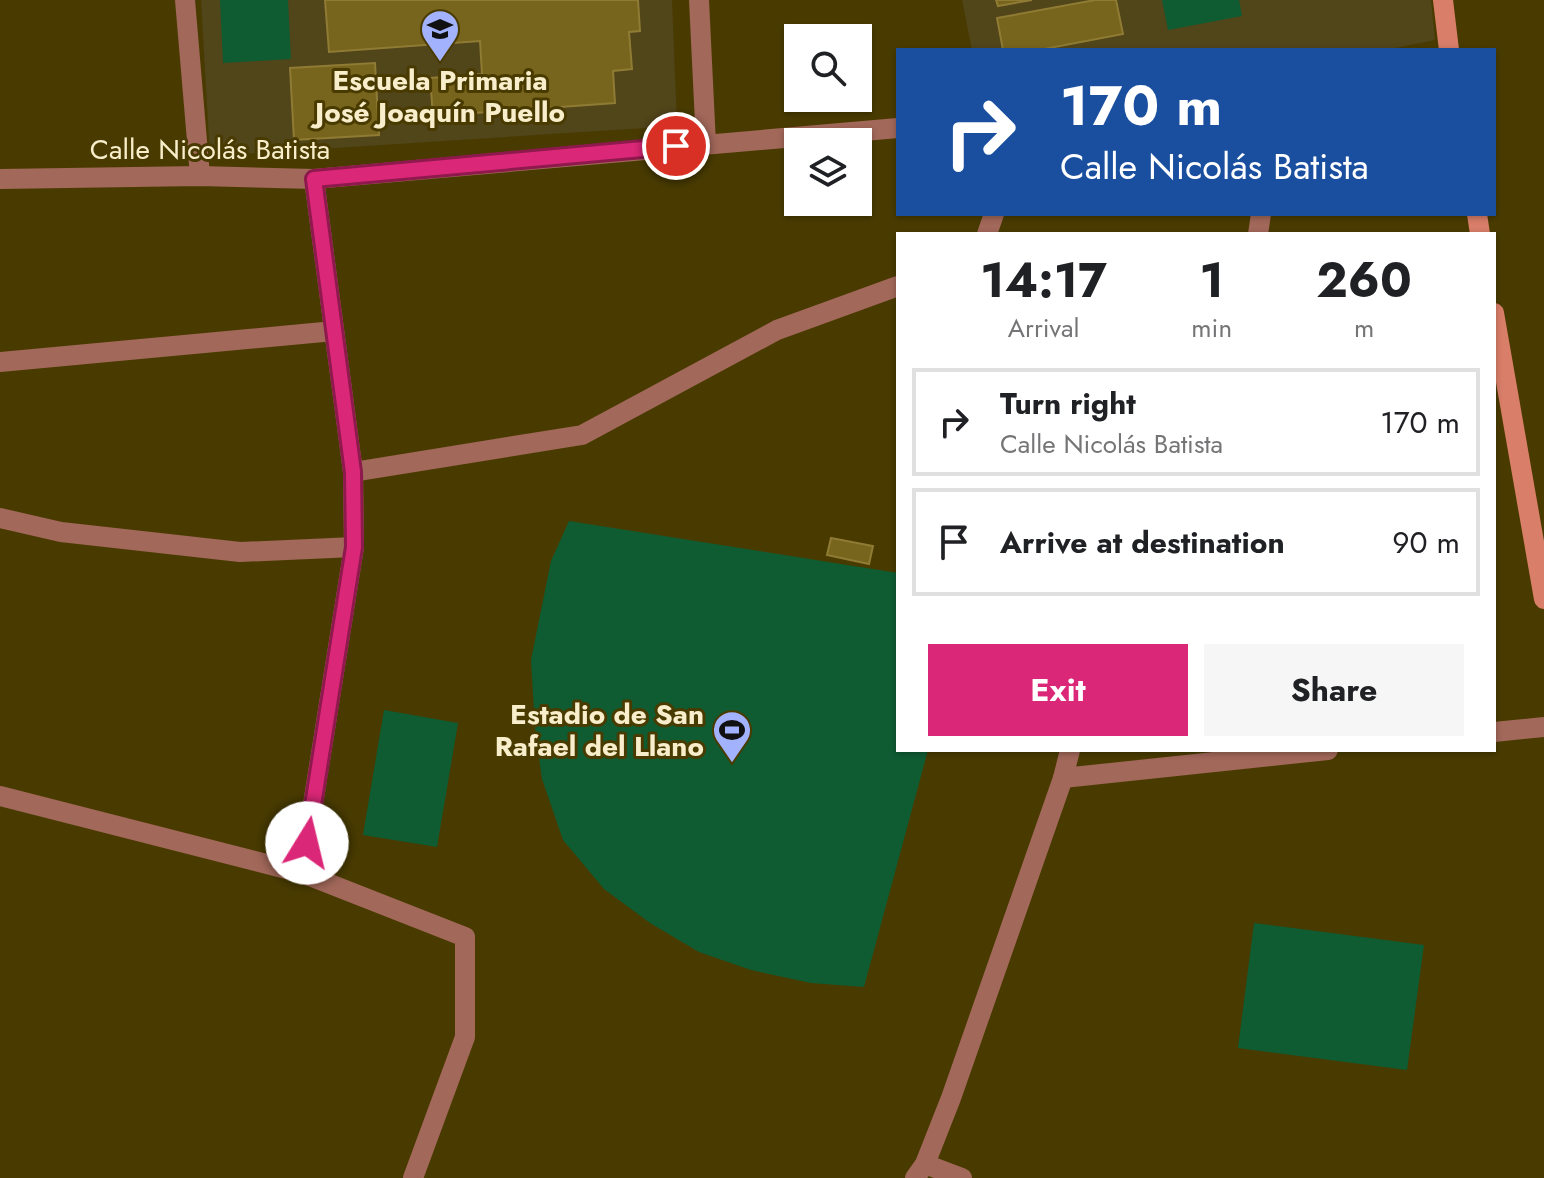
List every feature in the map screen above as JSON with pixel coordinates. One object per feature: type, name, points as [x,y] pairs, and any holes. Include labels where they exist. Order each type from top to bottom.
[{"type":"street","points":[[185,0],[200,176]]},
{"type":"street","points":[[699,0],[706,144]]},
{"type":"street","points":[[1443,0],[1449,48]]},
{"type":"street","name":"Calle Nicolás Batista","points":[[0,179],[200,176],[314,179],[896,128]]},
{"type":"street","points":[[302,873],[354,547],[353,472],[314,179]]},
{"type":"street","points":[[353,472],[582,435],[777,330],[896,287]]},
{"type":"street","points":[[1496,324],[1544,599]]},
{"type":"street","points":[[0,362],[334,331]]},
{"type":"street","points":[[0,518],[61,532],[240,552],[354,547]]},
{"type":"street","points":[[1496,732],[1544,727]]},
{"type":"street","points":[[962,1178],[920,1171],[951,1098],[1070,752]]},
{"type":"street","points":[[1063,778],[1309,752]]},
{"type":"street","points":[[0,796],[302,873],[465,937],[465,1037],[413,1178]]},
{"type":"shaded area","name":"Escuela Primaria José Joaquín Puello","points":[[201,0],[672,0],[677,126],[210,156]]},
{"type":"shaded area","points":[[962,0],[1431,0],[1435,40],[1396,48],[972,48]]},
{"type":"green space","points":[[220,0],[288,0],[291,59],[223,63]]},
{"type":"green space","points":[[1162,0],[1239,0],[1242,16],[1168,30]]},
{"type":"green space","name":"Estadio de San Rafael del Llano","points":[[569,521],[896,573],[896,752],[927,752],[864,987],[811,983],[751,970],[699,952],[650,923],[604,889],[563,840],[542,779],[531,660],[551,561]]},
{"type":"green space","points":[[384,710],[458,723],[437,847],[363,835]]},
{"type":"green space","points":[[1254,923],[1424,945],[1407,1070],[1238,1048]]},
{"type":"building","points":[[325,0],[638,0],[640,31],[629,32],[632,69],[613,71],[615,103],[433,116],[430,78],[482,74],[480,41],[329,52]]},
{"type":"building","points":[[996,0],[1032,0],[998,6]]},
{"type":"building","points":[[1095,0],[1116,0],[1123,34],[1050,48],[1003,48],[997,18]]},
{"type":"building","points":[[375,63],[379,135],[294,140],[290,68]]},
{"type":"building","points":[[831,538],[873,546],[869,564],[827,555]]},
{"type":"place","name":"Escuela Primaria José Joaquín Puello","points":[[440,63]]},
{"type":"place","name":"Estadio de San Rafael del Llano","points":[[732,764]]},
{"type":"route","points":[[307,843],[354,547],[353,472],[314,179],[676,146]]}]
